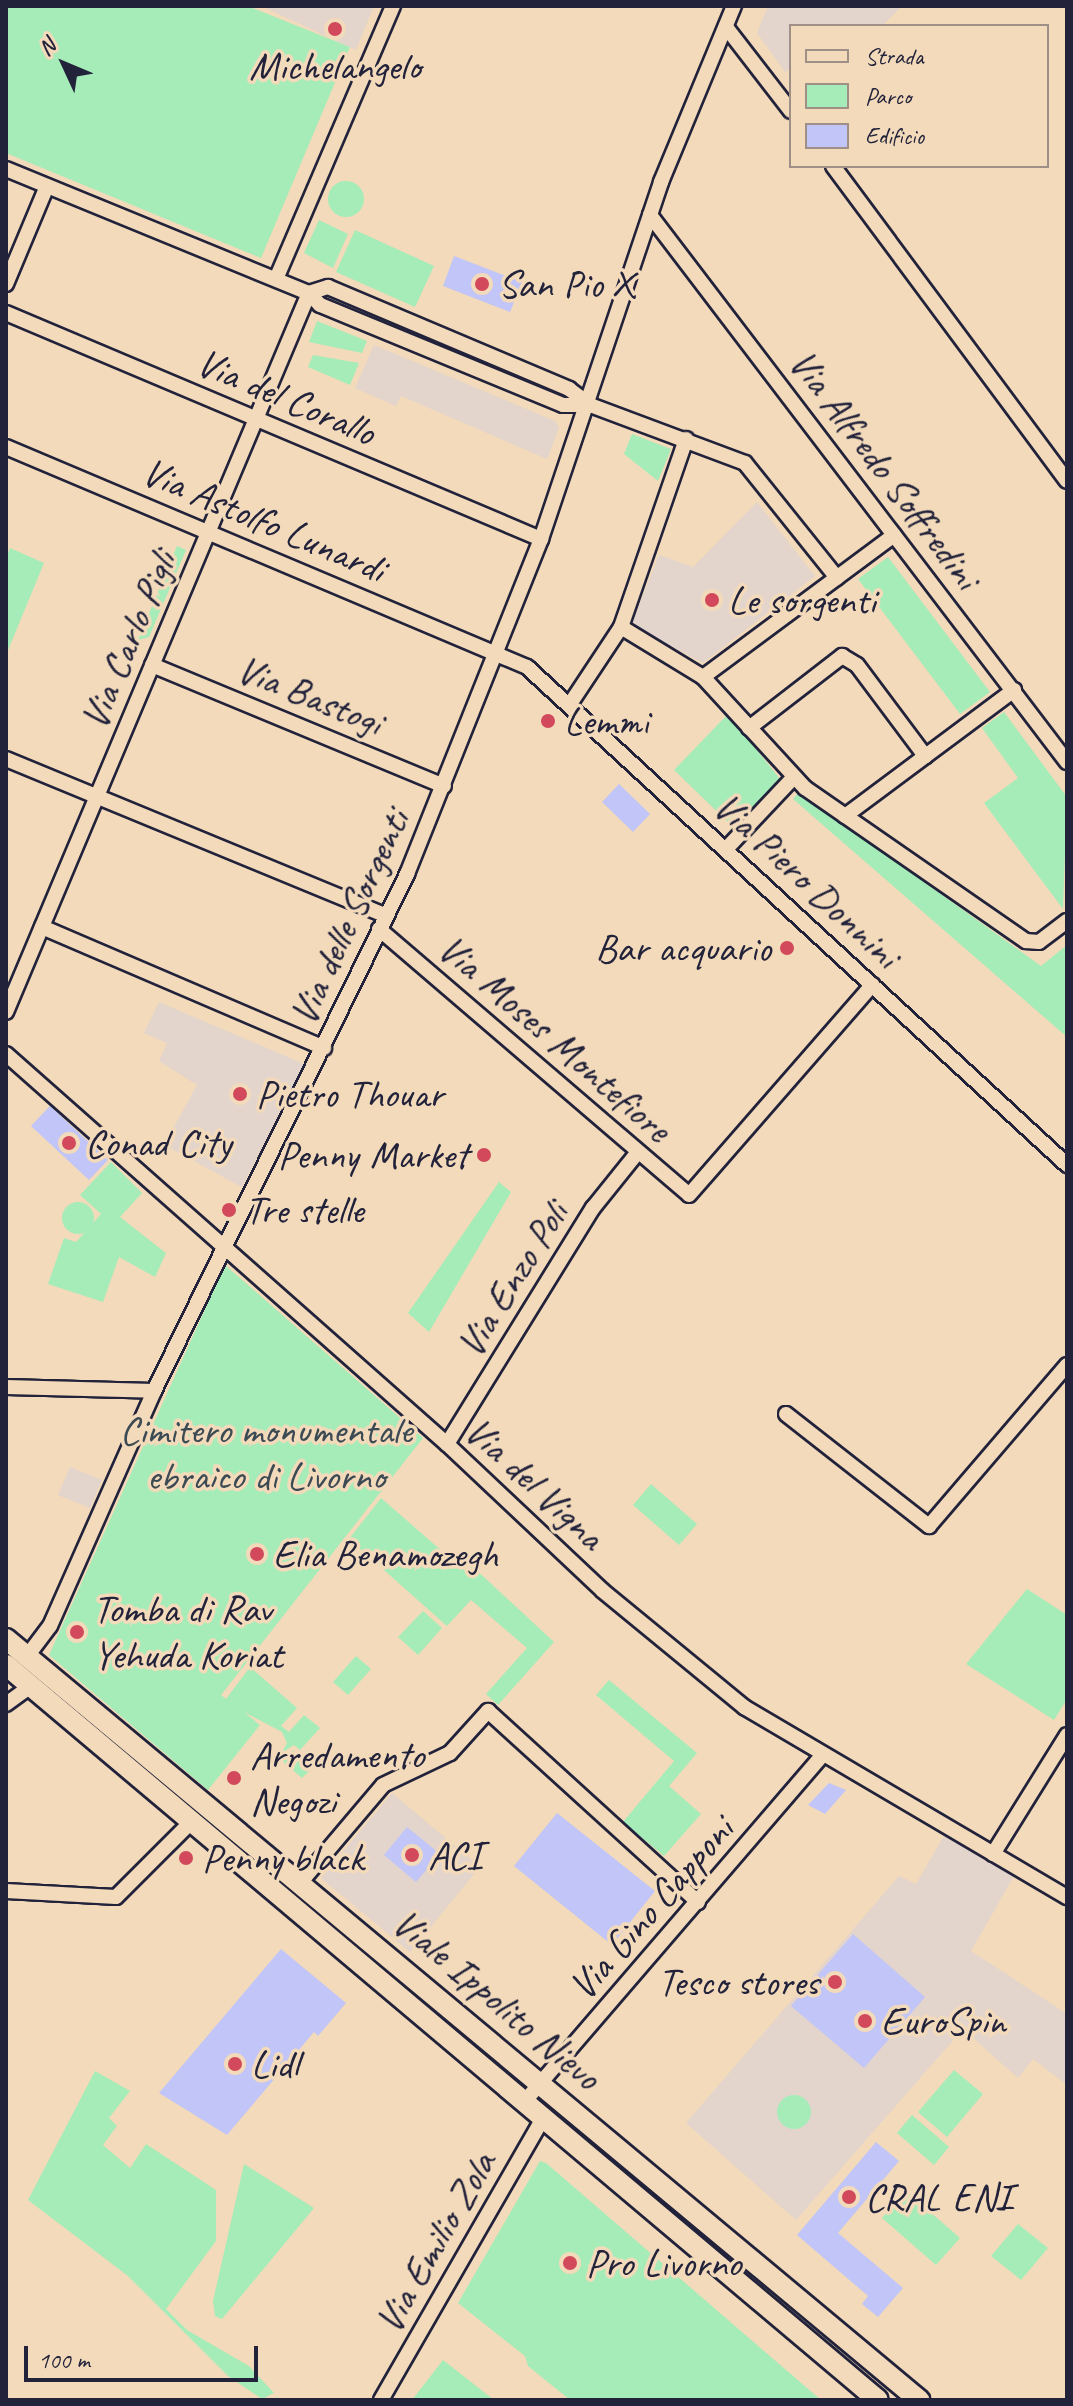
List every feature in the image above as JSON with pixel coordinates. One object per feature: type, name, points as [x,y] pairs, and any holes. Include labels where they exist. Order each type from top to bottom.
[{"type":"main road","name":"Viale Ippolito Nievo","points":[[6,1639],[919,2400]]},
{"type":"main road","name":"Viale Ippolito Nievo","points":[[6,1665],[878,2400]]},
{"type":"street","points":[[276,279],[393,6]]},
{"type":"street","name":"Via delle Sorgenti","points":[[28,1655],[50,1626],[154,1391],[222,1248],[324,1048],[444,786],[590,405],[650,215],[734,6]]},
{"type":"street","points":[[726,27],[789,108]]},
{"type":"street","points":[[834,168],[1067,481]]},
{"type":"street","points":[[6,169],[309,293],[328,287],[569,389],[590,405],[745,463],[837,578]]},
{"type":"street","points":[[6,284],[47,186]]},
{"type":"street","name":"Via Alfredo Soffredini","points":[[650,215],[1067,762]]},
{"type":"street","name":"Via Carlo Pigli","points":[[6,1012],[309,293]]},
{"type":"street","name":"Via del Corallo","points":[[6,313],[541,539]]},
{"type":"street","points":[[570,704],[621,627],[686,439]]},
{"type":"street","name":"Via Astolfo Lunardi","points":[[6,447],[497,651]]},
{"type":"street","points":[[703,677],[894,535]]},
{"type":"street","name":"Via Piero Donnini","points":[[621,627],[703,677],[794,777],[1030,944],[1067,921]]},
{"type":"street","name":"Via Piero Donnini","points":[[497,651],[570,704],[1067,1165]]},
{"type":"street","name":"Via Piero Donnini","points":[[749,728],[842,656],[857,665],[925,756]]},
{"type":"street","name":"Via Bastogi","points":[[152,665],[444,786]]},
{"type":"street","name":"Via Piero Donnini","points":[[845,816],[1014,690]]},
{"type":"street","name":"Via Moses Montefiore","points":[[6,759],[382,922],[689,1195],[872,985]]},
{"type":"street","points":[[727,848],[794,777]]},
{"type":"street","points":[[42,927],[324,1048]]},
{"type":"street","name":"Via del Vigna","points":[[6,1054],[447,1444],[615,1600],[744,1707],[1067,1897]]},
{"type":"street","name":"Via Enzo Poli","points":[[447,1444],[593,1208],[638,1152]]},
{"type":"street","points":[[786,1414],[929,1526],[1067,1365]]},
{"type":"street","points":[[6,1387],[154,1391]]},
{"type":"street","points":[[6,1704],[32,1685]]},
{"type":"street","points":[[300,1883],[383,1785],[450,1753],[488,1711],[698,1902]]},
{"type":"street","points":[[993,1854],[1067,1735]]},
{"type":"street","name":"Via Gino Capponi","points":[[525,2101],[823,1754]]},
{"type":"street","points":[[6,1891],[116,1897],[193,1820]]},
{"type":"street","name":"Via Emilio Zola","points":[[381,2400],[544,2117]]},
{"type":"shaded area","name":"Michelangelo","points":[[261,6],[374,6],[356,50]]},
{"type":"shaded area","points":[[768,6],[902,6],[884,24],[789,24],[789,69],[785,72],[757,33]]},
{"type":"shaded area","points":[[374,345],[555,421],[559,428],[547,459],[401,396],[396,406],[355,388]]},
{"type":"shaded area","name":"Le sorgenti","points":[[757,502],[815,576],[703,663],[631,625],[659,555],[693,567]]},
{"type":"shaded area","name":"Pietro Thouar","points":[[159,1002],[304,1064],[242,1187],[164,1145],[197,1085],[159,1061],[167,1043],[144,1033]]},
{"type":"shaded area","points":[[70,1467],[102,1480],[90,1508],[58,1495]]},
{"type":"shaded area","points":[[392,1793],[480,1867],[410,1952],[321,1878]]},
{"type":"shaded area","points":[[945,1834],[1014,1876],[971,1951],[1067,2014],[1067,2085],[1033,2059],[1018,2078],[963,2029],[796,2220],[686,2123],[899,1876],[916,1884]]},
{"type":"green space","points":[[6,6],[248,6],[350,47],[261,258],[6,153]]},
{"type":"green space","points":[[346,181],[359,186],[364,199],[359,212],[346,217],[333,212],[328,199],[333,186]]},
{"type":"green space","points":[[319,220],[348,234],[333,268],[304,253]]},
{"type":"green space","points":[[355,230],[434,266],[415,307],[336,272]]},
{"type":"green space","points":[[317,321],[367,341],[362,353],[309,342]]},
{"type":"green space","points":[[313,355],[359,363],[350,385],[308,367]]},
{"type":"green space","points":[[632,434],[671,449],[658,481],[624,454]]},
{"type":"green space","points":[[177,546],[186,550],[149,637],[138,640]]},
{"type":"green space","points":[[10,548],[44,563],[6,655],[6,558]]},
{"type":"green space","points":[[888,557],[990,692],[960,714],[858,579]]},
{"type":"green space","points":[[1004,712],[1067,797],[1063,909],[984,803],[1018,778],[982,728]]},
{"type":"green space","points":[[728,714],[780,779],[736,830],[674,770]]},
{"type":"green space","points":[[799,792],[1041,966],[1067,945],[1067,1037],[793,799]]},
{"type":"green space","points":[[111,1162],[142,1193],[120,1217],[166,1253],[155,1277],[119,1257],[103,1302],[48,1284],[64,1238],[76,1242],[101,1214],[80,1195]]},
{"type":"green space","points":[[499,1182],[511,1192],[429,1332],[408,1313]]},
{"type":"green space","points":[[78,1202],[89,1207],[94,1218],[89,1229],[78,1234],[67,1229],[62,1218],[67,1207]]},
{"type":"green space","name":"Cimitero monumentale ebraico di Livorno","points":[[225,1265],[423,1438],[221,1695],[226,1699],[250,1667],[297,1708],[281,1726],[289,1732],[304,1715],[320,1728],[300,1750],[294,1745],[283,1752],[287,1756],[293,1750],[310,1770],[302,1778],[279,1758],[287,1743],[282,1732],[244,1712],[260,1725],[208,1790],[49,1655]]},
{"type":"green space","points":[[651,1484],[697,1524],[679,1545],[633,1505]]},
{"type":"green space","points":[[381,1498],[466,1572],[472,1566],[554,1642],[498,1705],[486,1694],[527,1648],[471,1600],[447,1626],[349,1539]]},
{"type":"green space","points":[[1027,1589],[1067,1615],[1067,1699],[1054,1720],[966,1664]]},
{"type":"green space","points":[[423,1611],[442,1628],[418,1655],[398,1637]]},
{"type":"green space","points":[[356,1656],[371,1669],[348,1695],[333,1682]]},
{"type":"green space","points":[[609,1680],[697,1753],[669,1786],[701,1814],[664,1856],[623,1822],[674,1761],[596,1695]]},
{"type":"green space","points":[[954,2070],[983,2094],[947,2137],[918,2112]]},
{"type":"green space","points":[[95,2071],[130,2091],[109,2118],[117,2126],[103,2145],[130,2168],[146,2144],[216,2190],[216,2241],[166,2309],[187,2330],[249,2366],[274,2393],[262,2399],[228,2376],[128,2276],[28,2200]]},
{"type":"green space","points":[[794,2095],[806,2100],[811,2112],[806,2124],[794,2129],[782,2124],[777,2112],[782,2100]]},
{"type":"green space","points":[[912,2115],[949,2147],[934,2165],[897,2133]]},
{"type":"green space","name":"Pro Livorno","points":[[540,2161],[821,2400],[570,2400],[528,2366],[525,2356],[458,2303]]},
{"type":"green space","points":[[244,2164],[314,2208],[222,2319],[215,2316],[213,2301]]},
{"type":"green space","points":[[906,2191],[960,2238],[936,2265],[882,2218]]},
{"type":"green space","points":[[1018,2224],[1048,2248],[1021,2280],[991,2256]]},
{"type":"green space","points":[[443,2360],[494,2400],[412,2400]]},
{"type":"building","name":"San Pio X","points":[[454,256],[522,282],[510,312],[443,286]]},
{"type":"building","points":[[619,784],[650,814],[633,832],[602,802]]},
{"type":"building","name":"Conad City","points":[[50,1106],[108,1160],[89,1180],[31,1126]]},
{"type":"building","points":[[829,1783],[846,1790],[825,1814],[808,1805]]},
{"type":"building","points":[[557,1813],[655,1891],[612,1945],[514,1866]]},
{"type":"building","name":"ACI","points":[[407,1827],[440,1854],[416,1882],[384,1855]]},
{"type":"building","name":"EuroSpin","points":[[853,1934],[925,1997],[864,2068],[791,2006]]},
{"type":"building","name":"Lidl","points":[[281,1949],[346,2003],[318,2036],[314,2032],[227,2135],[159,2093]]},
{"type":"building","name":"CRAL ENI","points":[[876,2142],[899,2161],[838,2233],[903,2288],[878,2317],[862,2304],[868,2296],[797,2235]]},
{"type":"place","name":"Michelangelo","points":[[335,29]]},
{"type":"place","name":"San Pio X","points":[[482,284]]},
{"type":"place","name":"Le sorgenti","points":[[712,600]]},
{"type":"place","name":"Lemmi","points":[[548,721]]},
{"type":"place","name":"Bar acquario","points":[[787,948]]},
{"type":"place","name":"Pietro Thouar","points":[[240,1094]]},
{"type":"place","name":"Conad City","points":[[69,1143]]},
{"type":"place","name":"Penny Market","points":[[484,1155]]},
{"type":"place","name":"Tre stelle","points":[[229,1210]]},
{"type":"place","name":"Elia Benamozegh","points":[[257,1554]]},
{"type":"place","name":"Tomba di Rav Yehuda Koriat","points":[[77,1632]]},
{"type":"place","name":"Arredamento Negozi","points":[[234,1778]]},
{"type":"place","name":"ACI","points":[[412,1855]]},
{"type":"place","name":"Penny black","points":[[186,1858]]},
{"type":"place","name":"Tesco stores","points":[[835,1982]]},
{"type":"place","name":"EuroSpin","points":[[865,2021]]},
{"type":"place","name":"Lidl","points":[[235,2064]]},
{"type":"place","name":"CRAL ENI","points":[[849,2197]]},
{"type":"place","name":"Pro Livorno","points":[[570,2263]]}]
